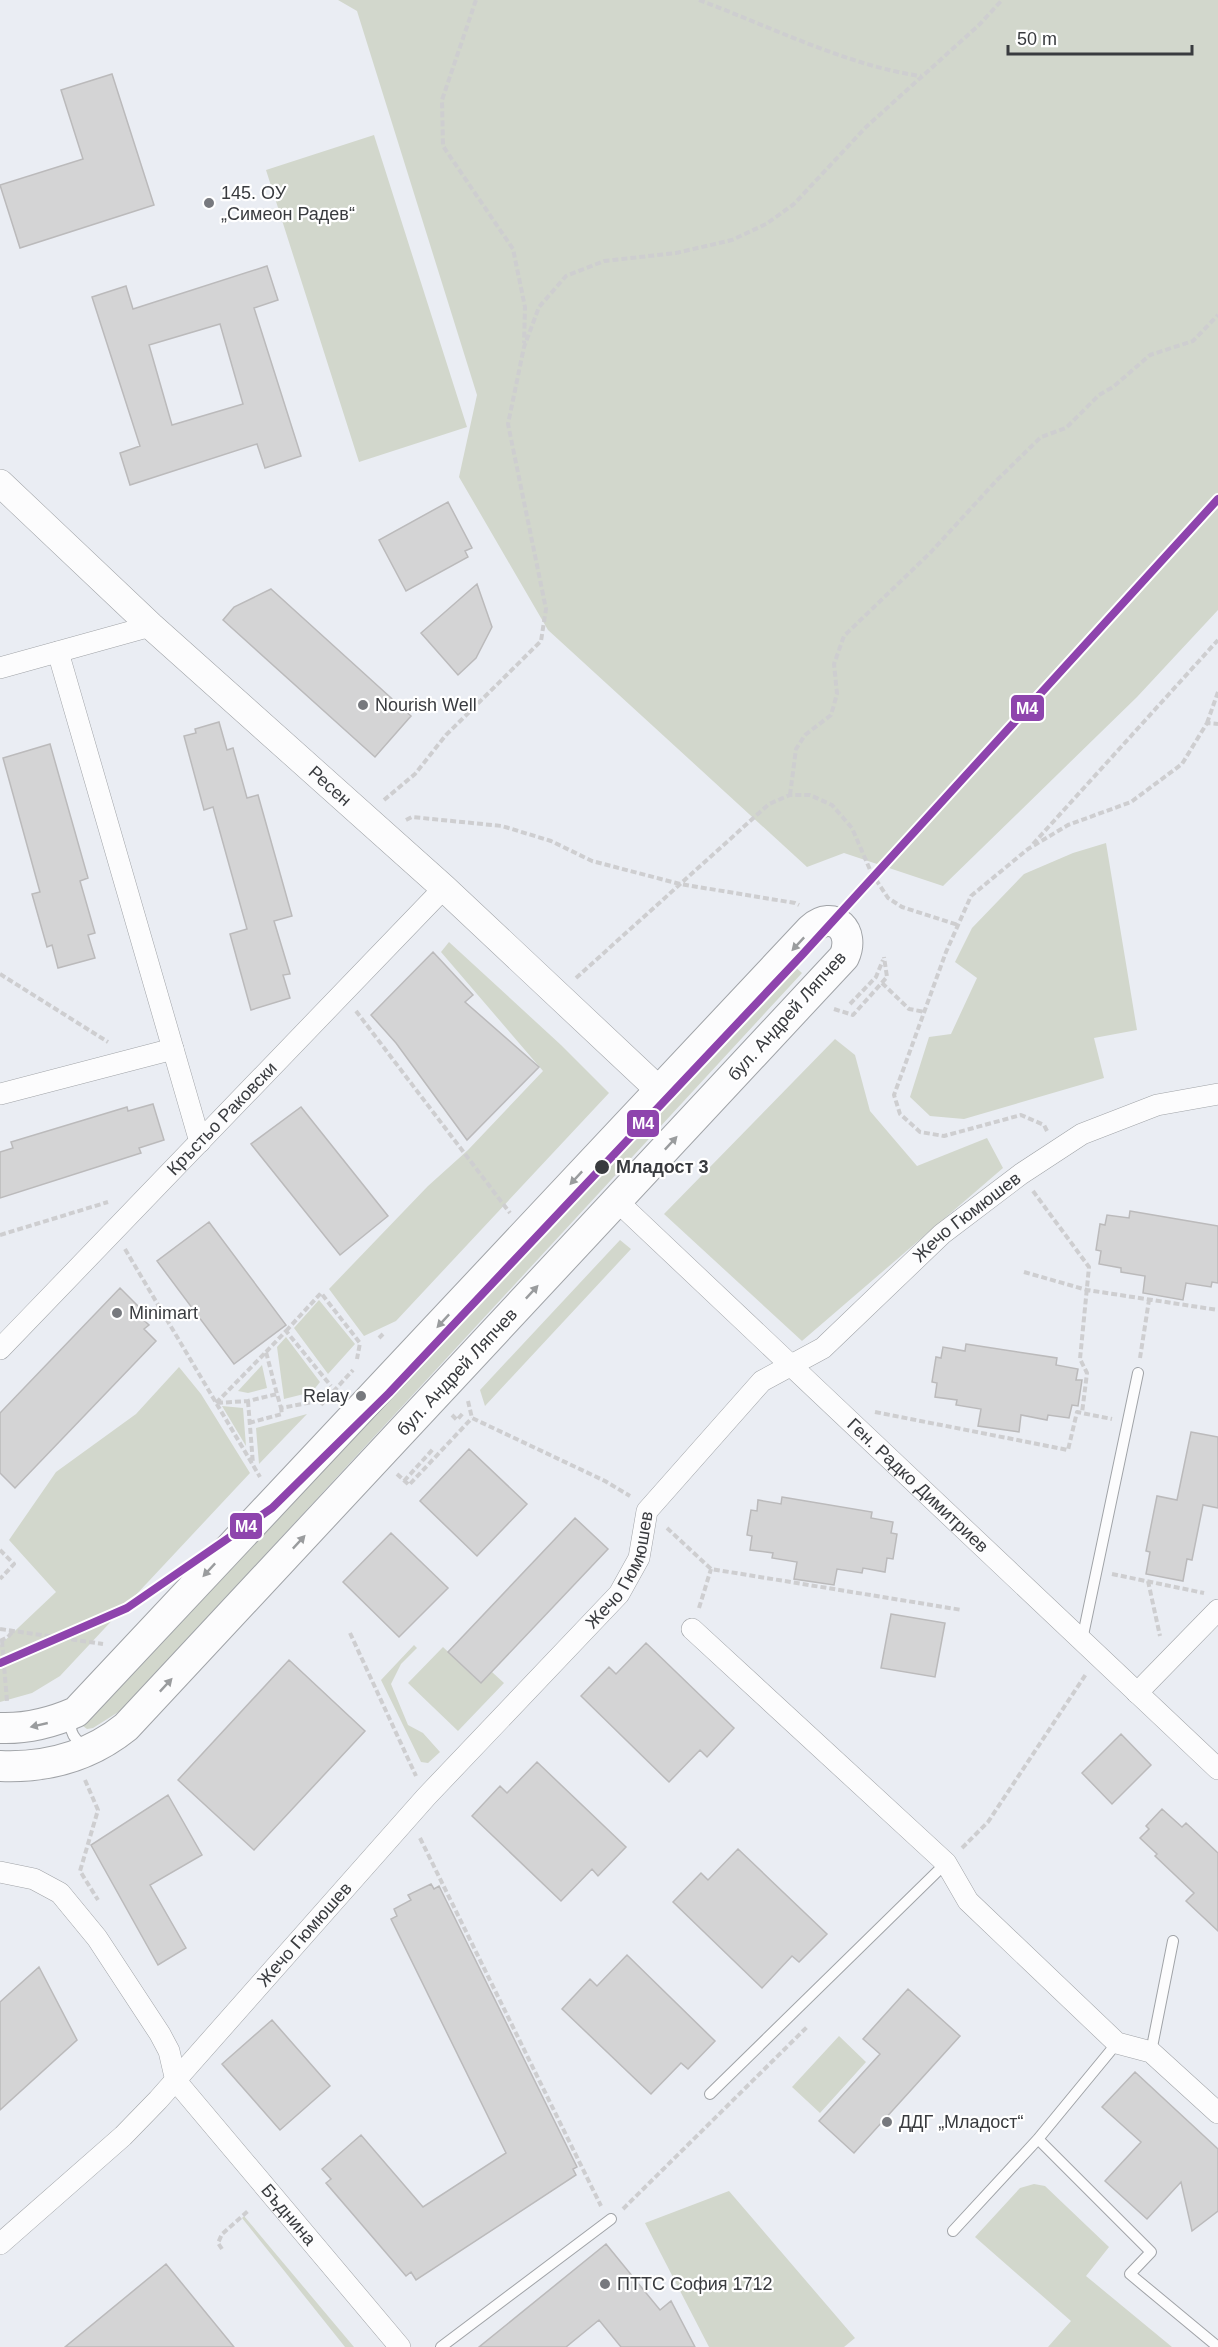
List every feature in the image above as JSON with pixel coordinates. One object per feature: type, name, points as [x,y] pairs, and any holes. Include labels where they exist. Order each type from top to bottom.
[{"type":"main road","name":"бул. Андрей Ляпчев","points":[[0,1766],[39,1765],[67,1758],[96,1748],[126,1728],[844,957],[849,943],[841,926],[829,921],[816,924],[76,1712]]},
{"type":"main road","points":[[4,1719],[32,1727],[76,1712]]},
{"type":"street","name":"Ресен","points":[[0,483],[151,626],[444,888],[659,1090]]},
{"type":"street","points":[[0,668],[151,626]]},
{"type":"street","points":[[58,652],[200,1142]]},
{"type":"street","name":"Кръстьо Раковски","points":[[0,1349],[444,888]]},
{"type":"street","points":[[0,1094],[173,1049]]},
{"type":"street","name":"Жечо Гюмюшев","points":[[0,2244],[123,2136],[176,2081],[426,1797],[619,1594],[639,1558],[647,1511],[762,1381],[823,1348],[942,1234],[1021,1174],[1082,1134],[1158,1105],[1218,1094]]},
{"type":"street","name":"Ген. Радко Димитриев","points":[[617,1201],[1218,1769]]},
{"type":"street","points":[[1137,1693],[1166,1663],[1212,1601]]},
{"type":"street","points":[[692,1629],[946,1863],[968,1901],[1117,2043],[1151,2052],[1218,2113]]},
{"type":"street","points":[[0,1872],[34,1879],[60,1893],[97,1938],[160,2034],[170,2051],[176,2081]]},
{"type":"street","name":"Бъднина","points":[[176,2081],[398,2346]]},
{"type":"lane","points":[[1082,1641],[1138,1373]]},
{"type":"lane","points":[[76,1712],[70,1724],[73,1736],[81,1744],[96,1748]]},
{"type":"lane","points":[[710,2094],[946,1863]]},
{"type":"lane","points":[[1151,2052],[1173,1941]]},
{"type":"lane","points":[[953,2231],[1038,2139],[1117,2043]]},
{"type":"lane","points":[[1038,2139],[1151,2252],[1130,2274],[1218,2346]]},
{"type":"lane","points":[[441,2347],[611,2219]]},
{"type":"path","points":[[476,0],[442,100],[443,146],[513,249],[525,307],[524,347]]},
{"type":"path","points":[[699,0],[848,58],[894,72],[922,76]]},
{"type":"path","points":[[371,823],[446,735],[541,641],[546,609],[508,424],[524,347],[539,307],[566,276],[604,261],[676,254],[732,240],[766,224],[794,204],[866,127],[979,25],[1002,0]]},
{"type":"path","points":[[790,795],[796,749],[805,735],[831,715],[837,693],[834,664],[844,636],[931,552],[997,480],[1041,437],[1066,428],[1099,395],[1113,387],[1150,355],[1193,341],[1218,315]]},
{"type":"path","points":[[1057,1150],[1044,1125],[1020,1115],[944,1136],[920,1132],[900,1114],[894,1095],[971,896],[1028,849],[1218,640]]},
{"type":"path","points":[[1028,849],[1068,825],[1131,802],[1182,764],[1207,723],[1218,692]]},
{"type":"path","points":[[1207,723],[1218,724]]},
{"type":"path","points":[[558,994],[769,804],[790,795],[810,795],[832,806],[852,828],[871,872],[888,898],[902,907],[958,925]]},
{"type":"path","points":[[371,823],[412,817],[502,826],[551,841],[592,861],[680,884],[795,903]]},
{"type":"path","points":[[834,1009],[853,1015],[887,977],[884,957],[876,977],[850,1004]]},
{"type":"path","points":[[0,974],[135,1059]]},
{"type":"path","points":[[882,983],[909,1009],[925,1012]]},
{"type":"path","points":[[343,993],[512,1215]]},
{"type":"path","points":[[1021,1174],[1089,1267],[1080,1359],[1087,1373],[1082,1413]]},
{"type":"path","points":[[0,1235],[110,1202]]},
{"type":"path","points":[[114,1230],[264,1483]]},
{"type":"path","points":[[1024,1272],[1087,1290],[1218,1310]]},
{"type":"path","points":[[216,1403],[321,1293],[360,1343],[357,1359]]},
{"type":"path","points":[[1138,1373],[1149,1300]]},
{"type":"path","points":[[286,1331],[331,1386]]},
{"type":"path","points":[[249,1424],[282,1414],[266,1352]]},
{"type":"path","points":[[280,1408],[320,1403],[353,1370]]},
{"type":"path","points":[[216,1403],[248,1401],[277,1394]]},
{"type":"path","points":[[466,1394],[472,1418]]},
{"type":"path","points":[[248,1401],[253,1464]]},
{"type":"path","points":[[868,1408],[878,1413],[1068,1450],[1077,1412],[1127,1423]]},
{"type":"path","points":[[394,1471],[409,1485],[472,1418]]},
{"type":"path","points":[[472,1418],[630,1496]]},
{"type":"path","points":[[404,1481],[434,1448]]},
{"type":"path","points":[[666,1527],[711,1569],[962,1610]]},
{"type":"path","points":[[0,1550],[14,1564],[0,1579]]},
{"type":"path","points":[[692,1629],[711,1569]]},
{"type":"path","points":[[1096,1571],[1148,1581],[1212,1601]]},
{"type":"path","points":[[1148,1581],[1166,1663]]},
{"type":"path","points":[[0,1629],[113,1645]]},
{"type":"path","points":[[4,1719],[1,1641],[13,1631]]},
{"type":"path","points":[[350,1632],[426,1797]]},
{"type":"path","points":[[946,1863],[988,1822],[1087,1672],[1082,1641]]},
{"type":"path","points":[[82,1774],[98,1810],[80,1871],[100,1902]]},
{"type":"path","points":[[420,1838],[602,2208]]},
{"type":"path","points":[[611,2219],[634,2200],[811,2023]]},
{"type":"path","points":[[222,2249],[219,2242],[222,2234],[249,2211]]},
{"type":"shaded area","points":[[338,0],[1218,0],[1218,610],[1137,697],[943,886],[844,853],[807,867],[548,630],[459,477],[477,395],[357,11]]},
{"type":"shaded area","points":[[374,135],[467,427],[359,462],[266,170]]},
{"type":"shaded area","points":[[1106,843],[1137,1030],[1094,1038],[1104,1078],[964,1119],[930,1116],[910,1097],[929,1037],[951,1034],[977,978],[955,962],[972,928],[1024,874],[1073,853]]},
{"type":"shaded area","points":[[449,942],[561,1045],[609,1093],[396,1321],[364,1336],[329,1289],[428,1186],[468,1150],[543,1071],[441,952]]},
{"type":"shaded area","points":[[794,966],[802,973],[134,1697],[120,1711],[93,1728],[87,1729],[83,1726]]},
{"type":"shaded area","points":[[835,1039],[855,1055],[870,1111],[917,1166],[987,1138],[1003,1168],[802,1341],[664,1214]]},
{"type":"shaded area","points":[[620,1240],[631,1249],[485,1406],[480,1390]]},
{"type":"shaded area","points":[[319,1300],[355,1344],[328,1374],[294,1328]]},
{"type":"shaded area","points":[[286,1337],[320,1382],[312,1392],[284,1399],[277,1347]]},
{"type":"shaded area","points":[[262,1365],[267,1388],[248,1393],[238,1391]]},
{"type":"shaded area","points":[[179,1367],[201,1394],[250,1473],[60,1676],[32,1693],[0,1702],[0,1645],[56,1592],[9,1540],[56,1472],[136,1414]]},
{"type":"shaded area","points":[[222,1406],[243,1408],[246,1446]]},
{"type":"shaded area","points":[[307,1414],[259,1464],[256,1428]]},
{"type":"shaded area","points":[[414,1645],[417,1648],[401,1664],[391,1684],[408,1725],[423,1733],[440,1752],[428,1763],[421,1762],[381,1680]]},
{"type":"shaded area","points":[[443,1647],[481,1683],[492,1672],[504,1683],[458,1731],[408,1683]]},
{"type":"shaded area","points":[[839,2036],[866,2062],[820,2113],[792,2087]]},
{"type":"shaded area","points":[[1034,2184],[1045,2186],[1109,2247],[1086,2276],[1172,2347],[1048,2347],[1071,2321],[975,2237],[1020,2188]]},
{"type":"shaded area","points":[[729,2191],[855,2338],[844,2347],[709,2347],[645,2223]]},
{"type":"shaded area","points":[[244,2216],[354,2347],[345,2347],[242,2218]]},
{"type":"building","points":[[112,74],[154,205],[20,248],[0,185],[83,159],[61,90]]},
{"type":"building","points":[[267,266],[278,300],[254,308],[301,456],[265,468],[257,444],[130,485],[120,453],[140,446],[92,297],[126,286],[133,309]],"holes":[[[220,324],[243,404],[172,425],[149,345]]]},
{"type":"building","points":[[448,502],[472,548],[465,551],[468,557],[406,591],[379,540]]},
{"type":"building","points":[[477,584],[492,627],[476,658],[458,675],[421,633]]},
{"type":"building","points":[[271,589],[411,716],[375,757],[223,620],[234,607]]},
{"type":"building","points":[[219,722],[227,750],[233,748],[247,798],[258,795],[292,916],[274,921],[290,974],[283,975],[290,998],[251,1010],[230,934],[247,929],[213,807],[204,810],[184,736],[196,733],[195,729]]},
{"type":"building","points":[[50,744],[88,878],[80,881],[95,933],[88,935],[95,958],[58,968],[52,945],[47,947],[32,894],[40,892],[3,758]]},
{"type":"building","points":[[433,952],[473,995],[465,1002],[539,1067],[467,1140],[396,1043],[371,1015]]},
{"type":"building","points":[[153,1104],[164,1140],[139,1148],[141,1153],[0,1198],[0,1152],[13,1148],[11,1142],[127,1107],[128,1111]]},
{"type":"building","points":[[301,1107],[388,1216],[340,1255],[251,1144]]},
{"type":"building","points":[[1130,1211],[1218,1226],[1218,1283],[1212,1282],[1211,1287],[1186,1283],[1183,1300],[1143,1293],[1145,1276],[1121,1272],[1121,1268],[1099,1264],[1101,1251],[1096,1250],[1100,1224],[1105,1225],[1107,1215],[1129,1218]]},
{"type":"building","points":[[209,1222],[286,1325],[234,1364],[157,1261]]},
{"type":"building","points":[[120,1288],[140,1308],[136,1313],[149,1325],[144,1329],[156,1341],[15,1488],[0,1473],[0,1413]]},
{"type":"building","points":[[966,1344],[1057,1358],[1056,1365],[1078,1369],[1076,1380],[1082,1380],[1078,1406],[1072,1405],[1069,1418],[1048,1415],[1047,1420],[1021,1415],[1019,1432],[978,1426],[981,1409],[956,1405],[957,1400],[935,1397],[937,1383],[932,1382],[936,1357],[941,1358],[943,1347],[965,1351]]},
{"type":"building","points":[[1191,1432],[1218,1437],[1218,1508],[1203,1505],[1192,1560],[1187,1559],[1183,1581],[1146,1574],[1150,1552],[1146,1551],[1157,1496],[1177,1500]]},
{"type":"building","points":[[469,1449],[527,1504],[477,1556],[420,1501]]},
{"type":"building","points":[[782,1497],[872,1512],[871,1518],[893,1522],[891,1533],[897,1534],[893,1559],[887,1558],[885,1572],[863,1568],[862,1573],[837,1569],[834,1585],[794,1579],[797,1562],[772,1558],[773,1553],[750,1550],[752,1536],[747,1535],[751,1510],[757,1511],[758,1500],[781,1504]]},
{"type":"building","points":[[575,1518],[608,1549],[481,1683],[448,1652]]},
{"type":"building","points":[[391,1533],[448,1588],[399,1637],[343,1582]]},
{"type":"building","points":[[891,1614],[945,1623],[935,1677],[881,1668]]},
{"type":"building","points":[[646,1643],[734,1728],[707,1757],[700,1750],[669,1782],[581,1696],[609,1667],[616,1674]]},
{"type":"building","points":[[289,1660],[365,1731],[254,1850],[178,1780]]},
{"type":"building","points":[[1121,1734],[1151,1765],[1112,1804],[1082,1773]]},
{"type":"building","points":[[537,1762],[626,1847],[598,1876],[592,1869],[561,1901],[472,1816],[500,1786],[507,1793]]},
{"type":"building","points":[[168,1795],[202,1855],[150,1885],[186,1948],[158,1965],[91,1845]]},
{"type":"building","points":[[1162,1809],[1182,1827],[1186,1823],[1218,1853],[1218,1931],[1186,1901],[1194,1893],[1155,1856],[1157,1854],[1140,1838],[1149,1829],[1146,1826]]},
{"type":"building","points":[[738,1849],[827,1934],[799,1962],[792,1956],[762,1988],[673,1902],[701,1873],[708,1880]]},
{"type":"building","points":[[431,1884],[434,1889],[439,1886],[577,2167],[573,2169],[576,2175],[416,2280],[411,2272],[406,2276],[326,2183],[331,2179],[322,2169],[361,2135],[423,2207],[506,2153],[391,1919],[397,1916],[394,1909],[411,1900],[408,1895]]},
{"type":"building","points":[[627,1955],[715,2041],[688,2069],[681,2063],[651,2094],[562,2009],[590,1979],[597,1986]]},
{"type":"building","points":[[39,1967],[77,2040],[0,2110],[0,2002]]},
{"type":"building","points":[[908,1989],[960,2036],[854,2153],[819,2121],[880,2054],[863,2039]]},
{"type":"building","points":[[272,2020],[330,2086],[280,2130],[222,2064]]},
{"type":"building","points":[[1135,2072],[1218,2149],[1218,2211],[1192,2231],[1181,2182],[1147,2219],[1105,2181],[1141,2142],[1102,2107]]},
{"type":"building","points":[[606,2244],[660,2310],[671,2301],[695,2347],[621,2347],[599,2320],[566,2347],[479,2347]]},
{"type":"building","points":[[166,2264],[234,2347],[65,2347]]},
{"type":"transit line","name":"M4","points":[[0,1663],[127,1608],[272,1508],[389,1393],[802,955],[1218,499]]},
{"type":"place","name":"145. ОУ „Симеон Радев“","points":[[209,203]]},
{"type":"place","name":"Nourish Well","points":[[363,705]]},
{"type":"place","name":"Младост 3","points":[[602,1167]]},
{"type":"place","name":"Minimart","points":[[117,1313]]},
{"type":"place","name":"Relay","points":[[361,1396]]},
{"type":"place","name":"ДДГ „Младост“","points":[[887,2122]]},
{"type":"place","name":"ПТТС София 1712","points":[[605,2284]]}]
